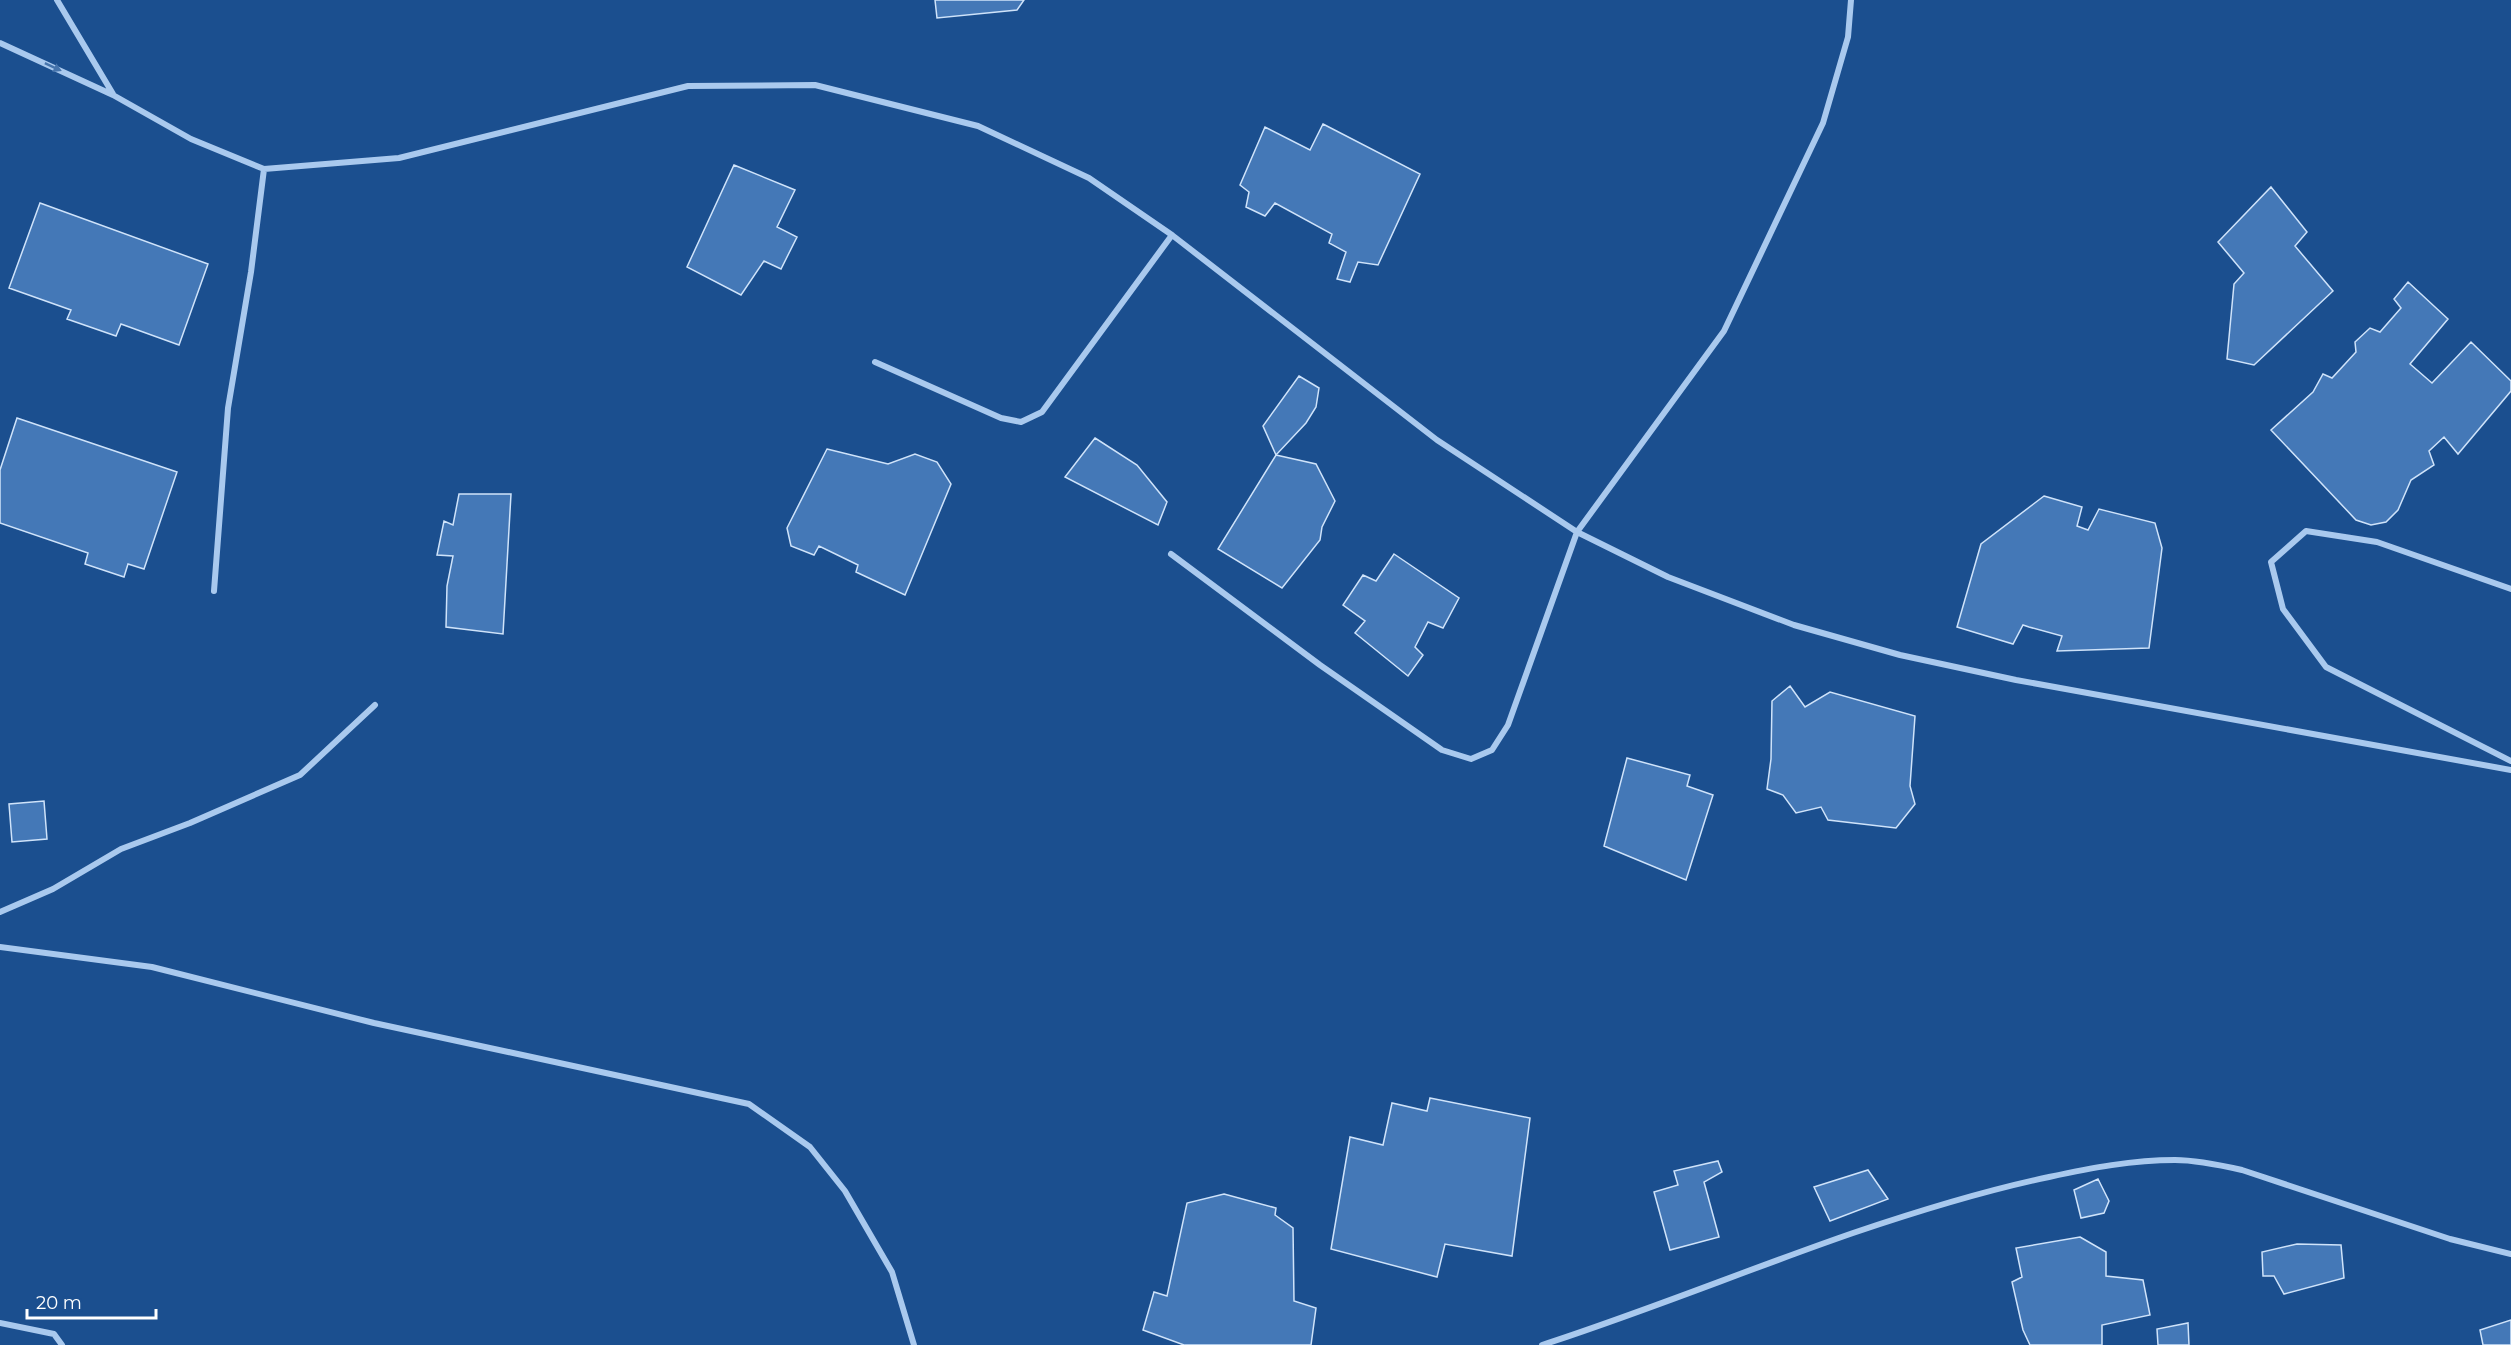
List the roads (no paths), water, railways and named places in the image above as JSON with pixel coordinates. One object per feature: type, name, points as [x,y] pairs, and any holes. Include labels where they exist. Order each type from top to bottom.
[{"type":"street","points":[[57,0],[113,95]]},
{"type":"street","points":[[1171,554],[1320,665],[1442,750],[1471,759],[1492,750],[1508,725],[1577,532],[1724,330],[1822,123],[1848,37],[1851,0]]},
{"type":"street","points":[[0,43],[113,95],[191,139],[264,169],[399,158],[688,86],[814,85],[978,126],[1089,178],[1172,235],[1437,440],[1577,532],[1668,577],[1794,625],[1900,655],[2027,682],[2511,770]]},
{"type":"street","points":[[214,591],[228,408],[251,272],[264,169]]},
{"type":"street","points":[[875,362],[1001,418],[1021,422],[1042,412],[1172,235]]},
{"type":"street","points":[[2511,589],[2377,542],[2306,531],[2271,562],[2283,609],[2326,667],[2511,761]]},
{"type":"street","points":[[0,912],[53,889],[121,849],[190,823],[300,775],[375,705]]},
{"type":"street","points":[[0,947],[152,967],[374,1023],[749,1104],[810,1147],[845,1191],[892,1272],[914,1345]]},
{"type":"street","points":[[1542,1345],[1928,1207],[2012,1184],[2094,1167],[2138,1161],[2206,1162],[2242,1170],[2450,1239],[2511,1254]]},
{"type":"street","points":[[0,1323],[54,1334],[62,1345]]}]
